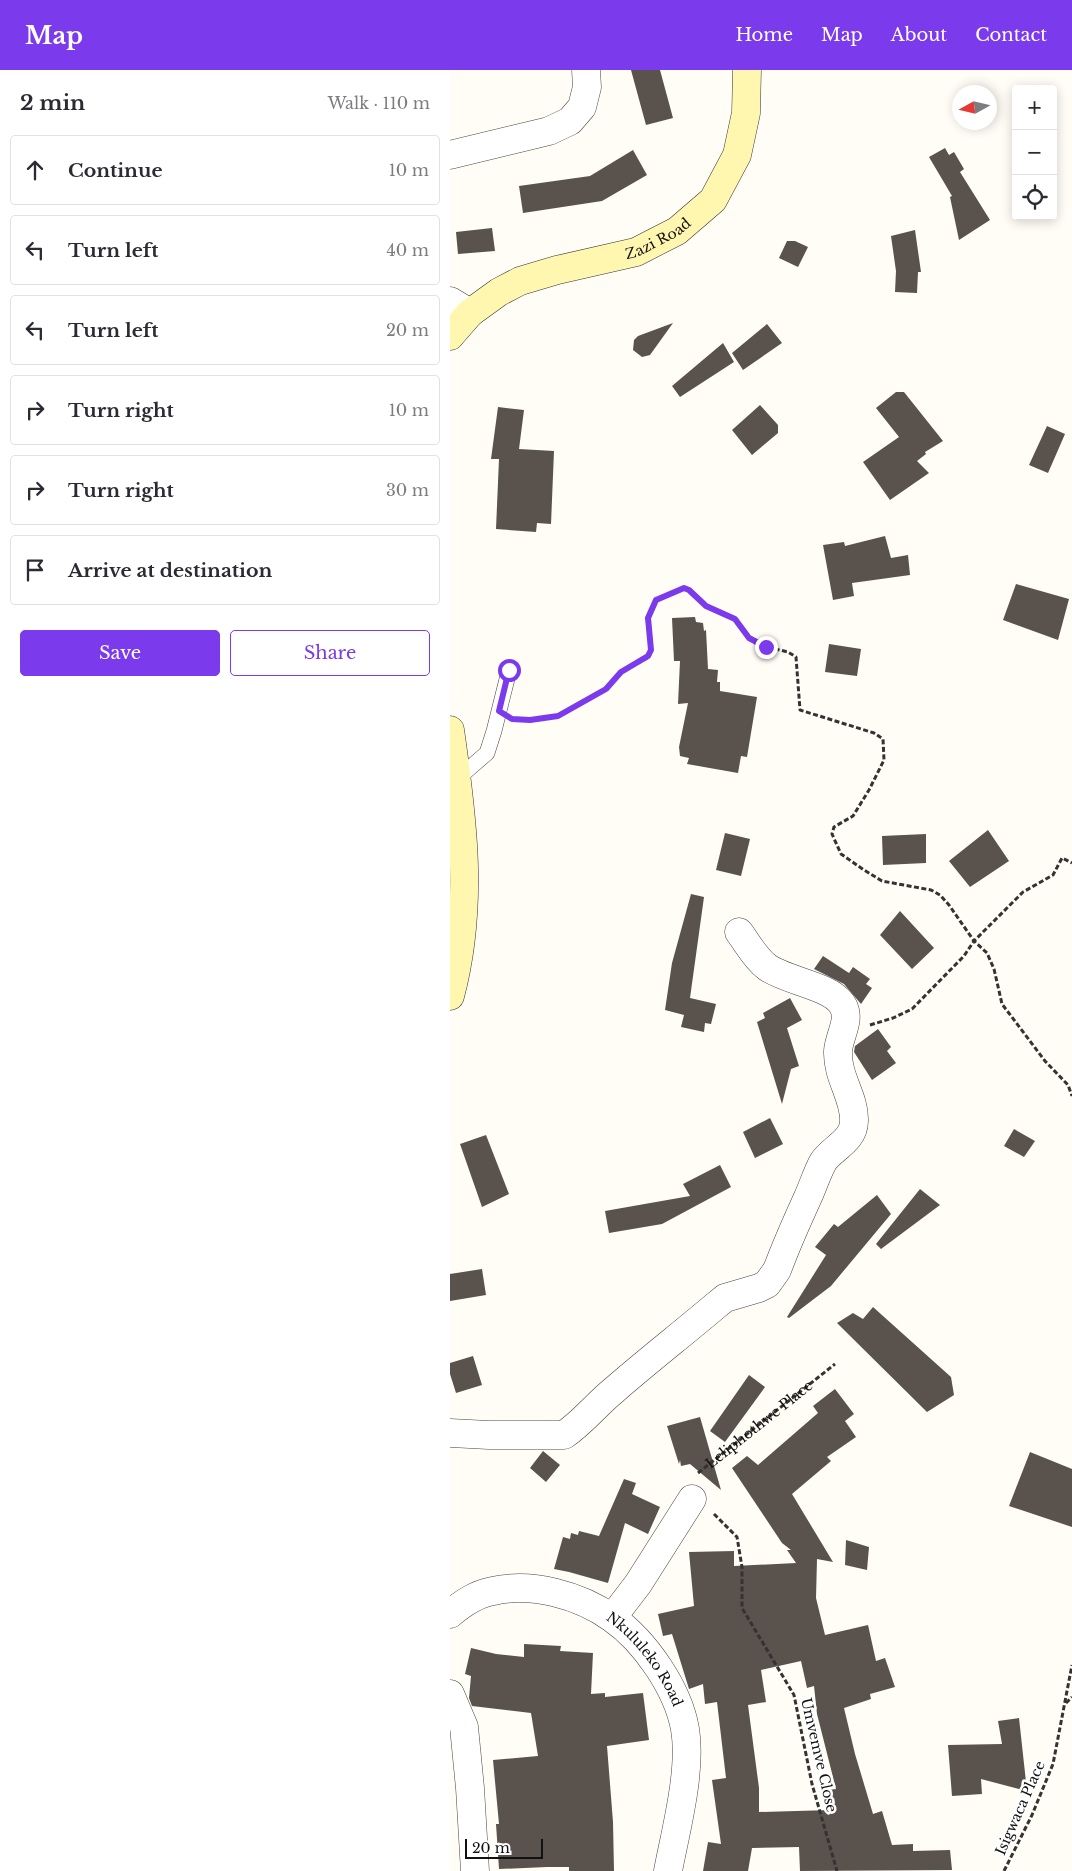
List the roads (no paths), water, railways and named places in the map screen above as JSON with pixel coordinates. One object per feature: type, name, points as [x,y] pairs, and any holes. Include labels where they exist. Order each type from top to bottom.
[{"type":"street","points":[[450,155],[549,131],[570,121],[582,107],[587,87],[586,70]]},
{"type":"street","name":"Zazi Road","points":[[450,336],[460,307],[499,292],[520,281],[557,270],[636,252],[677,232],[713,200],[736,156],[746,114],[747,70]]},
{"type":"street","points":[[450,730],[463,831],[465,882],[461,942],[457,970],[450,996]]},
{"type":"street","points":[[450,1432],[489,1435],[564,1435],[612,1391],[725,1298],[767,1284],[777,1270],[824,1161],[850,1136],[854,1122],[852,1104],[841,1076],[838,1059],[838,1050],[846,1017],[841,1002],[826,992],[768,968],[756,958],[739,932]]},
{"type":"street","points":[[612,1618],[648,1568],[692,1499]]},
{"type":"street","name":"Nkululeko Road","points":[[450,1614],[467,1600],[493,1590],[533,1589],[560,1594],[587,1604],[612,1618],[644,1647],[664,1675],[678,1702],[685,1730],[687,1766],[668,1871]]},
{"type":"street","points":[[450,1694],[464,1727],[470,1788],[474,1871]]},
{"type":"lane","points":[[457,780],[487,752],[509,670]]}]
